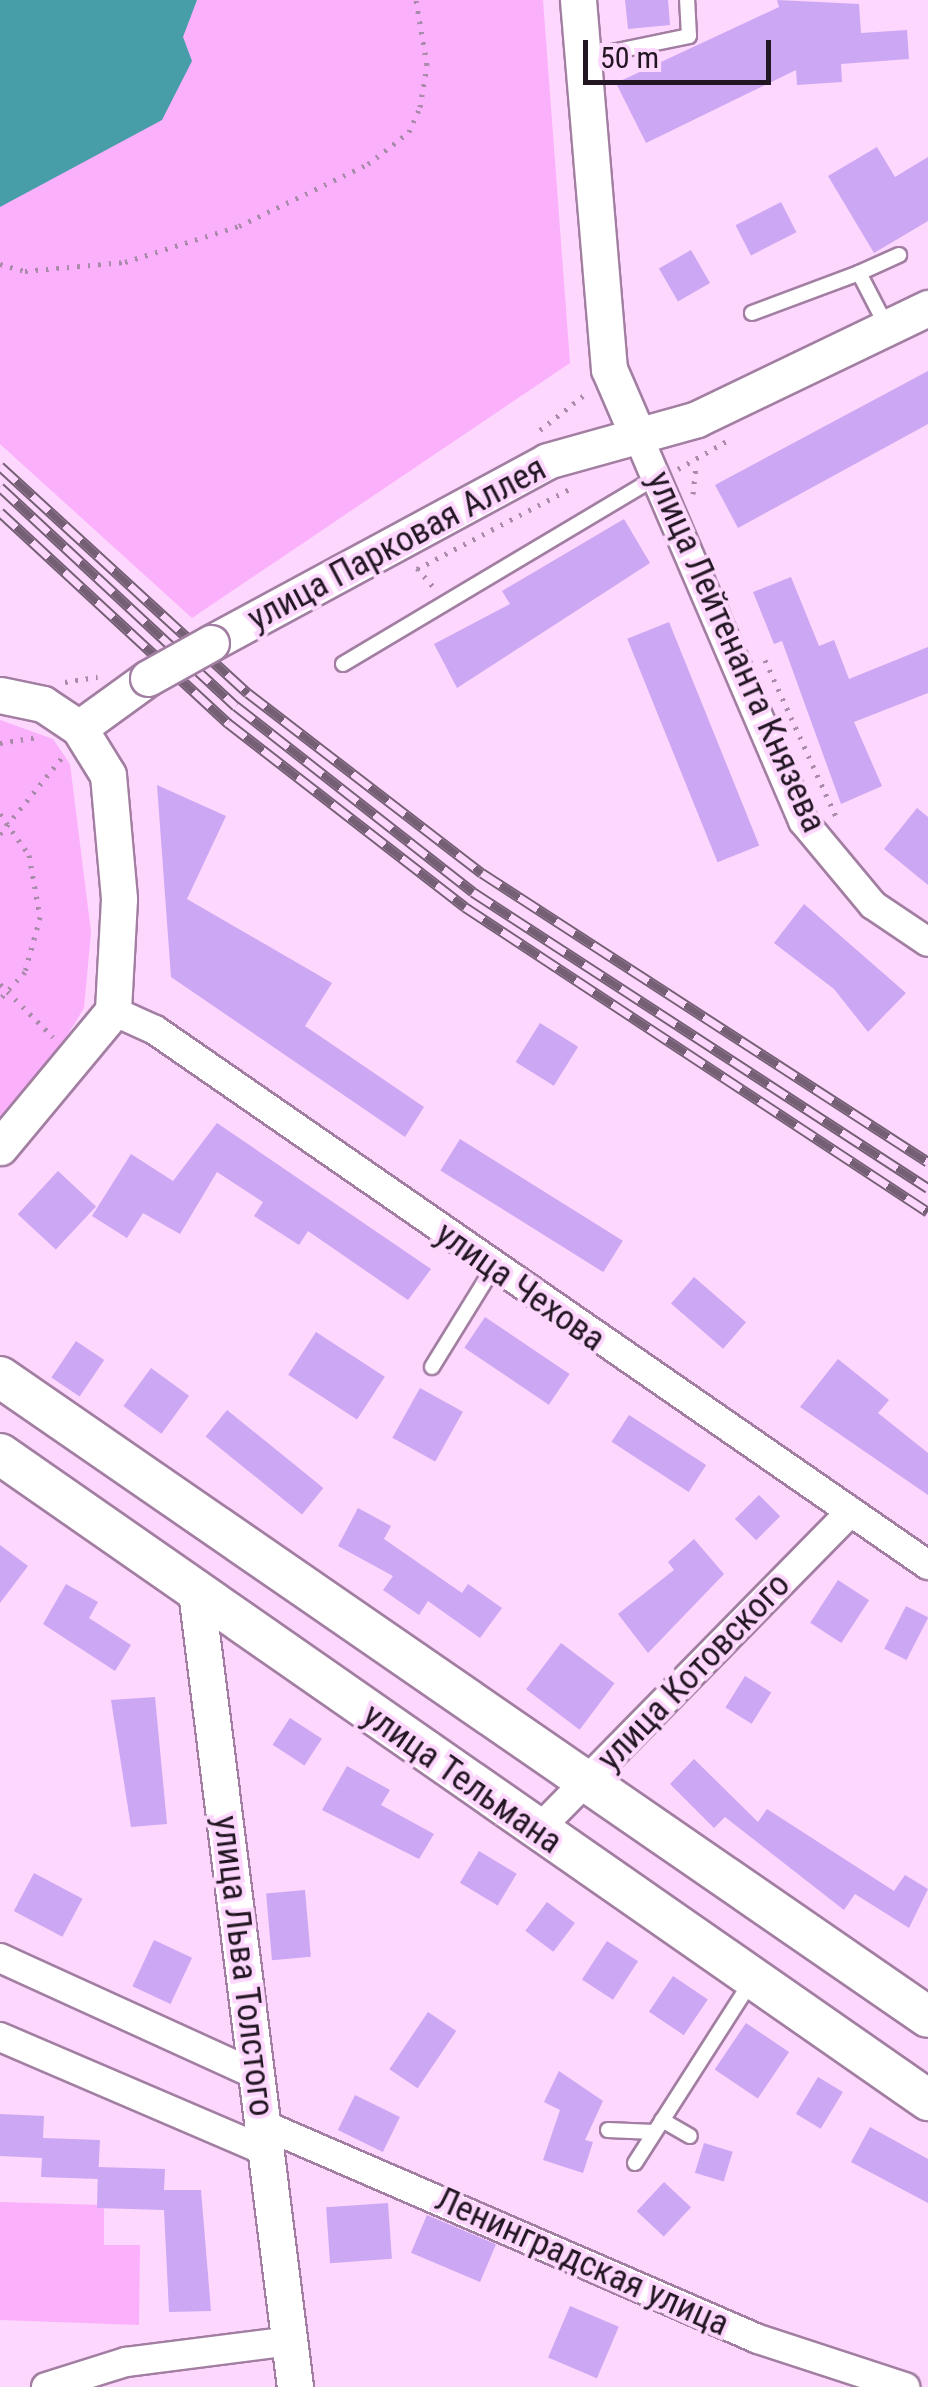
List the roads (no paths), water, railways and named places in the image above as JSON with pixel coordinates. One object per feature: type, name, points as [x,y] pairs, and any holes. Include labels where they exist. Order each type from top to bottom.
[{"type":"main road","name":"улица Тельмана","points":[[0,1377],[928,2017]]},
{"type":"main road","name":"улица Тельмана","points":[[0,1454],[536,1832],[928,2100]]},
{"type":"street","points":[[578,0],[609,369],[638,436]]},
{"type":"street","name":"улица Парковая Аллея","points":[[68,741],[148,678],[546,462],[696,419],[928,308]]},
{"type":"street","name":"улица Лейтенанта Князева","points":[[638,436],[660,475],[803,821],[872,905],[928,942]]},
{"type":"street","points":[[0,696],[43,704],[68,741],[108,774],[119,899],[112,1011],[0,1147]]},
{"type":"street","name":"улица Чехова","points":[[112,1011],[155,1030],[492,1270],[928,1566]]},
{"type":"street","name":"улица Котовского","points":[[536,1832],[851,1512]]},
{"type":"street","name":"улица Льва Толстого","points":[[46,2387],[126,2362],[292,2365],[196,1592]]},
{"type":"street","points":[[0,1958],[257,2075]]},
{"type":"street","name":"Ленинградская улица","points":[[0,2037],[266,2139],[758,2340],[905,2387]]},
{"type":"lane","points":[[582,58],[688,36],[687,0]]},
{"type":"lane","points":[[752,313],[899,255]]},
{"type":"lane","points":[[859,273],[888,328]]},
{"type":"lane","points":[[343,664],[660,475]]},
{"type":"lane","points":[[432,1367],[492,1270]]},
{"type":"lane","points":[[635,2163],[752,1980]]},
{"type":"lane","points":[[608,2130],[658,2126],[690,2136]]},
{"type":"railway","points":[[0,466],[248,693],[482,873],[928,1162]]},
{"type":"railway","points":[[0,487],[236,706],[473,892],[928,1188]]},
{"type":"railway","points":[[0,512],[228,723],[465,907],[928,1212]]}]
